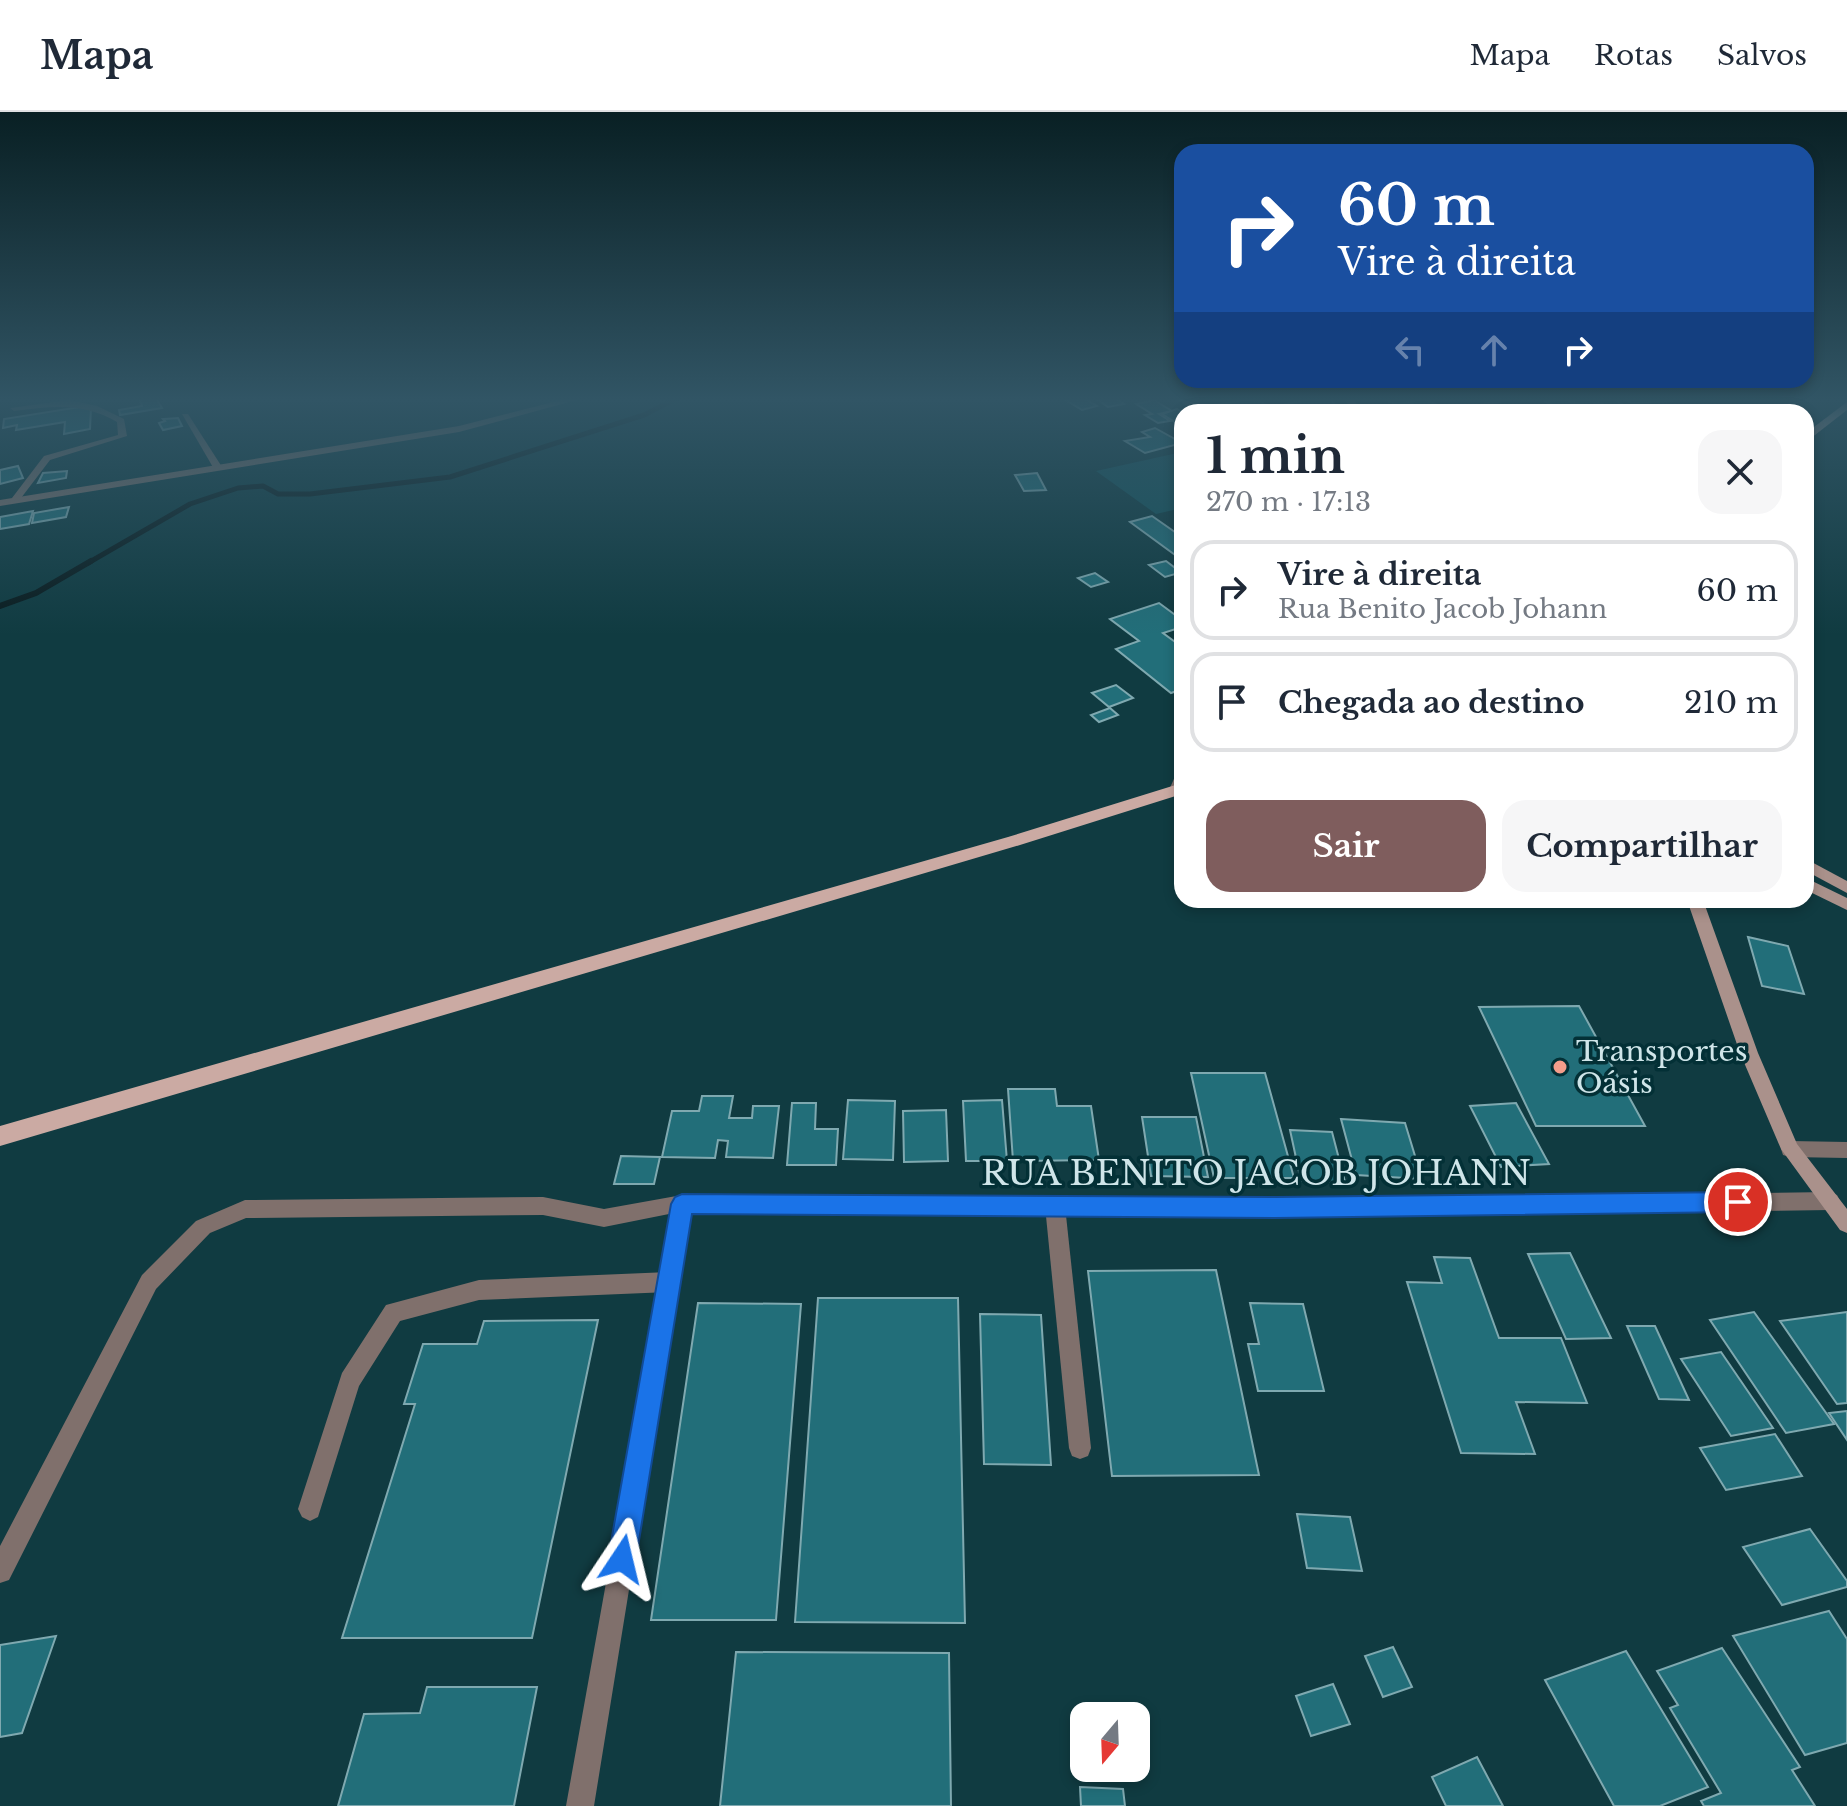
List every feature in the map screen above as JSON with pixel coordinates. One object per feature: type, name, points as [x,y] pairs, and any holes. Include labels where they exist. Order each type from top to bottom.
[{"type":"main road","points":[[0,1136],[1014,841],[1174,791]]},
{"type":"main road","points":[[1814,869],[1847,888]]},
{"type":"main road","points":[[1814,887],[1847,905]]},
{"type":"main road","points":[[1701,908],[1749,1053],[1790,1149],[1847,1224]]},
{"type":"street","points":[[15,500],[32,477]]},
{"type":"street","points":[[0,503],[155,477]]},
{"type":"street","points":[[1790,1149],[1847,1150]]},
{"type":"street","name":"RUA BENITO JACOB JOHANN","points":[[0,1571],[149,1282],[203,1227],[245,1209],[543,1206],[604,1218],[682,1204],[1276,1208],[1830,1201]]},
{"type":"street","points":[[580,1806],[682,1204]]},
{"type":"street","points":[[1055,1206],[1080,1448]]},
{"type":"street","points":[[310,1509],[350,1381],[393,1312],[479,1290],[669,1282]]},
{"type":"shaded area","points":[[1104,477],[1174,477],[1174,510],[1156,514]]},
{"type":"building","points":[[0,477],[23,478],[0,484]]},
{"type":"building","points":[[41,477],[66,477],[66,478],[38,483]]},
{"type":"building","points":[[1016,477],[1039,477],[1046,490],[1024,491]]},
{"type":"building","points":[[69,507],[66,517],[32,523],[34,513]]},
{"type":"building","points":[[33,511],[29,524],[0,529],[0,517]]},
{"type":"building","points":[[1152,516],[1174,531],[1174,554],[1130,522]]},
{"type":"building","points":[[1166,561],[1174,567],[1174,574],[1165,577],[1149,565]]},
{"type":"building","points":[[1095,573],[1108,582],[1091,587],[1078,578]]},
{"type":"building","points":[[1159,603],[1174,614],[1174,630],[1163,633],[1174,641],[1174,692],[1171,693],[1116,649],[1139,641],[1110,619]]},
{"type":"building","points":[[1116,685],[1133,698],[1109,707],[1092,693]]},
{"type":"building","points":[[1110,708],[1118,715],[1099,722],[1091,715]]},
{"type":"building","points":[[1748,937],[1788,946],[1804,994],[1762,986]]},
{"type":"building","name":"Transportes Oásis","points":[[1579,1006],[1645,1126],[1536,1126],[1479,1007]]},
{"type":"building","points":[[1191,1073],[1265,1073],[1294,1178],[1214,1178]]},
{"type":"building","points":[[1008,1089],[1055,1089],[1057,1106],[1091,1106],[1099,1160],[1013,1161]]},
{"type":"building","points":[[702,1096],[733,1096],[729,1118],[752,1118],[753,1106],[779,1106],[773,1158],[726,1157],[728,1141],[718,1140],[715,1158],[662,1157],[672,1111],[699,1111]]},
{"type":"building","points":[[848,1100],[895,1101],[893,1160],[843,1159]]},
{"type":"building","points":[[1002,1100],[1007,1161],[966,1161],[963,1101]]},
{"type":"building","points":[[792,1103],[816,1103],[815,1129],[838,1129],[836,1165],[787,1165]]},
{"type":"building","points":[[1516,1103],[1549,1164],[1501,1167],[1470,1106]]},
{"type":"building","points":[[946,1110],[948,1161],[904,1162],[903,1111]]},
{"type":"building","points":[[1142,1117],[1196,1117],[1208,1177],[1151,1176]]},
{"type":"building","points":[[1341,1119],[1405,1123],[1422,1179],[1356,1175]]},
{"type":"building","points":[[1290,1130],[1332,1132],[1345,1182],[1301,1181]]},
{"type":"building","points":[[621,1156],[660,1157],[654,1184],[614,1184]]},
{"type":"building","points":[[1570,1253],[1611,1338],[1566,1339],[1528,1254]]},
{"type":"building","points":[[1434,1257],[1470,1258],[1499,1338],[1561,1338],[1587,1403],[1516,1402],[1535,1454],[1461,1453],[1407,1282],[1442,1283]]},
{"type":"building","points":[[1216,1270],[1259,1475],[1112,1476],[1088,1271]]},
{"type":"building","points":[[818,1298],[958,1298],[965,1623],[795,1622]]},
{"type":"building","points":[[698,1303],[801,1304],[776,1620],[651,1620]]},
{"type":"building","points":[[1250,1303],[1303,1304],[1324,1391],[1258,1391],[1248,1344],[1259,1344]]},
{"type":"building","points":[[1754,1312],[1834,1424],[1786,1433],[1710,1320]]},
{"type":"building","points":[[1847,1312],[1847,1403],[1837,1404],[1780,1321]]},
{"type":"building","points":[[980,1314],[1041,1315],[1051,1465],[984,1464]]},
{"type":"building","points":[[598,1320],[532,1638],[342,1638],[415,1404],[404,1404],[423,1344],[477,1344],[484,1321]]},
{"type":"building","points":[[1627,1326],[1655,1326],[1689,1400],[1659,1399]]},
{"type":"building","points":[[1721,1352],[1773,1428],[1731,1436],[1681,1359]]},
{"type":"building","points":[[1847,1411],[1847,1440],[1829,1413]]},
{"type":"building","points":[[1775,1434],[1802,1476],[1726,1490],[1700,1448]]},
{"type":"building","points":[[1297,1514],[1350,1517],[1362,1571],[1307,1568]]},
{"type":"building","points":[[1810,1529],[1847,1581],[1847,1587],[1782,1605],[1743,1547]]},
{"type":"building","points":[[1829,1611],[1847,1639],[1847,1743],[1805,1755],[1733,1636]]},
{"type":"building","points":[[56,1636],[22,1733],[0,1737],[0,1645]]},
{"type":"building","points":[[1393,1647],[1412,1687],[1383,1697],[1365,1656]]},
{"type":"building","points":[[1722,1648],[1800,1767],[1792,1770],[1815,1806],[1704,1806],[1701,1801],[1721,1793],[1670,1708],[1678,1705],[1657,1671]]},
{"type":"building","points":[[1626,1651],[1708,1787],[1660,1806],[1614,1806],[1545,1680]]},
{"type":"building","points":[[736,1652],[949,1653],[951,1806],[720,1806]]},
{"type":"building","points":[[1333,1684],[1350,1724],[1311,1736],[1296,1696]]},
{"type":"building","points":[[427,1687],[537,1687],[514,1806],[338,1806],[364,1714],[420,1713]]},
{"type":"building","points":[[1477,1757],[1503,1806],[1446,1806],[1432,1777]]},
{"type":"building","points":[[1080,1787],[1123,1789],[1125,1806],[1081,1806]]},
{"type":"waterway","points":[[88,563],[190,504],[238,488],[263,486],[278,494],[310,494],[450,477]]},
{"type":"waterway","points":[[0,606],[36,593],[91,561]]},
{"type":"place","name":"Transportes Oásis","points":[[1560,1067]]},
{"type":"route","points":[[622,1559],[682,1204],[1276,1208],[1738,1202]]}]
